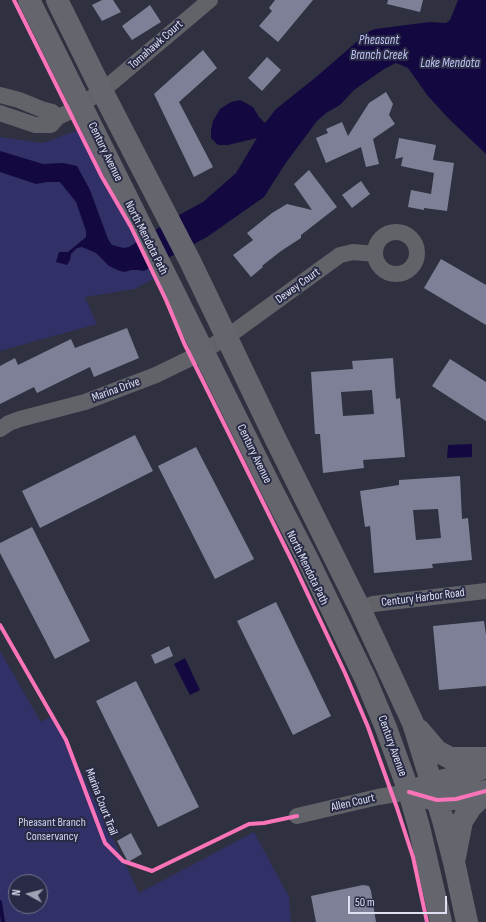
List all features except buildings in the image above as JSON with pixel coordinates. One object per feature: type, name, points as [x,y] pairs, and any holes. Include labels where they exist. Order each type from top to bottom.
[{"type":"main road","name":"Century Avenue","points":[[29,0],[307,558],[366,680],[386,728],[409,792],[419,827],[441,922]]},
{"type":"main road","name":"Century Avenue","points":[[57,0],[102,91],[162,204],[228,337],[274,436],[360,609],[413,723],[454,862],[467,922]]},
{"type":"main road","points":[[413,723],[437,752],[450,758],[486,758]]},
{"type":"main road","points":[[409,792],[427,798],[458,776],[486,767]]},
{"type":"main road","points":[[434,792],[456,799],[486,792]]},
{"type":"main road","points":[[454,862],[462,821],[470,807],[486,792]]},
{"type":"street","name":"Tomahawk Court","points":[[0,113],[35,125],[51,125],[58,117],[69,112],[102,91],[210,0]]},
{"type":"street","points":[[0,95],[52,112],[58,117]]},
{"type":"street","name":"Dewey Court","points":[[228,337],[340,255],[353,252],[375,254]]},
{"type":"street","name":"Marina Drive","points":[[0,429],[20,418],[85,402],[156,376],[228,337]]},
{"type":"street","name":"Century Harbor Road","points":[[360,609],[373,604],[486,591]]},
{"type":"street","name":"Allen Court","points":[[297,816],[378,797],[409,792]]},
{"type":"green space","points":[[92,125],[165,273],[134,289],[85,297],[97,324],[0,351],[0,137],[43,143]]},
{"type":"green space","name":"Pheasant Branch Conservancy","points":[[0,651],[41,722],[54,715],[139,893],[254,832],[289,897],[291,922],[0,922]]},
{"type":"water","points":[[458,0],[486,0],[486,154],[449,119],[428,96],[408,68],[396,63],[384,69],[354,90],[340,105],[326,113],[317,121],[285,164],[264,197],[207,237],[144,271],[131,270],[125,272],[109,266],[96,253],[82,247],[77,248],[71,254],[67,265],[56,262],[59,252],[68,252],[86,237],[86,231],[76,202],[60,182],[36,184],[0,172],[0,151],[43,164],[63,163],[77,166],[90,190],[108,239],[112,245],[124,248],[129,247],[179,215],[203,202],[236,173],[257,138],[228,145],[218,145],[211,138],[211,130],[213,121],[220,109],[231,102],[240,100],[253,107],[265,123],[276,109],[315,78],[368,32],[375,29],[430,22],[446,23],[450,20]]},
{"type":"water","points":[[472,444],[472,457],[447,458],[448,445]]},
{"type":"water","points":[[185,658],[200,690],[190,695],[174,664]]},
{"type":"waterway","points":[[0,902],[3,922]]},
{"type":"cycle path","name":"North Mendota Path","points":[[14,0],[102,177],[131,227],[166,300],[184,343],[294,565],[345,673],[368,727],[397,808],[413,857],[427,922]]},
{"type":"cycle path","name":"Marina Court Trail","points":[[0,625],[66,740],[105,843],[123,861],[152,871],[249,824],[264,823],[297,816]]},
{"type":"cycle path","points":[[409,792],[437,800],[456,799],[486,791]]},
{"type":"water label","name":"Pheasant Branch Creek","points":[[379,48]]},
{"type":"water label","name":"Lake Mendota","points":[[450,64]]}]
